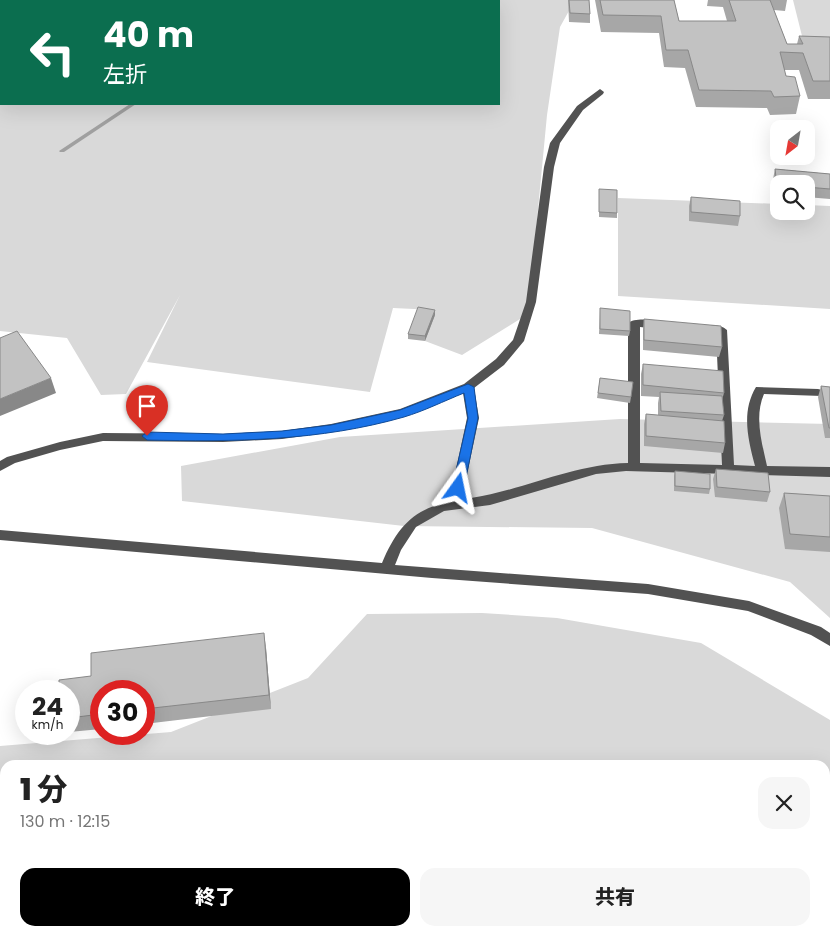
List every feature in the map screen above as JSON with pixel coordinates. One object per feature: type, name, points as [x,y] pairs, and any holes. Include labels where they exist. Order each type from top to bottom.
[{"type":"street","points":[[0,467],[11,460],[60,446],[102,437],[223,438],[282,435],[331,428],[402,413],[468,387],[500,362],[518,341],[531,302],[549,167],[555,143],[580,108],[600,92]]},
{"type":"street","points":[[634,467],[634,323],[673,326]]},
{"type":"street","points":[[692,328],[721,330],[728,469]]},
{"type":"street","points":[[467,503],[458,488],[473,418],[468,387]]},
{"type":"street","points":[[762,470],[754,435],[754,400],[760,390],[818,393]]},
{"type":"street","points":[[387,568],[395,548],[411,524],[441,507],[490,500],[596,469],[634,467],[830,472]]},
{"type":"street","points":[[0,536],[648,589],[749,606],[816,631],[830,640]]},
{"type":"shaded area","points":[[500,0],[575,0],[560,27],[547,115],[528,314],[462,355],[425,341],[435,310],[393,308],[370,392],[147,362],[180,295],[126,394],[101,395],[67,338],[0,331],[0,105],[500,105]]},
{"type":"shaded area","points":[[793,0],[830,0],[830,39],[802,36]]},
{"type":"shaded area","points":[[618,198],[770,204],[770,220],[815,220],[815,205],[830,206],[830,309],[618,296]]},
{"type":"shaded area","points":[[620,419],[830,424],[830,618],[790,582],[592,528],[404,526],[182,501],[181,466],[340,437]]},
{"type":"shaded area","points":[[482,613],[557,618],[701,643],[830,720],[830,760],[0,760],[0,746],[80,745],[80,739],[90,739],[90,745],[155,745],[155,733],[171,732],[308,678],[367,614]]},
{"type":"building","points":[[569,0],[589,0],[590,14],[570,13]]},
{"type":"building","points":[[600,0],[674,0],[679,21],[736,21],[729,0],[770,0],[787,44],[803,44],[799,36],[830,37],[830,81],[813,81],[803,53],[780,52],[786,76],[795,77],[800,96],[774,97],[771,91],[699,90],[688,50],[666,50],[661,16],[603,15]]},
{"type":"building","points":[[775,169],[830,174],[830,189],[815,188],[815,175],[776,175]]},
{"type":"building","points":[[599,189],[617,190],[617,213],[599,212]]},
{"type":"building","points":[[691,197],[740,201],[740,216],[691,212]]},
{"type":"building","points":[[418,307],[435,310],[425,336],[408,334]]},
{"type":"building","points":[[600,308],[630,311],[630,331],[600,329]]},
{"type":"building","points":[[644,319],[721,326],[722,347],[644,340]]},
{"type":"building","points":[[17,331],[51,378],[0,399],[0,338]]},
{"type":"building","points":[[643,364],[723,371],[724,393],[643,385]]},
{"type":"building","points":[[600,378],[633,382],[631,397],[598,393]]},
{"type":"building","points":[[821,386],[830,387],[830,428],[829,428]]},
{"type":"building","points":[[660,392],[722,396],[724,415],[661,411]]},
{"type":"building","points":[[646,414],[724,421],[725,443],[646,436]]},
{"type":"building","points":[[716,469],[768,473],[770,492],[717,487]]},
{"type":"building","points":[[675,471],[710,474],[710,489],[675,486]]},
{"type":"building","points":[[784,493],[830,496],[830,537],[790,534]]},
{"type":"building","points":[[264,633],[269,695],[155,708],[155,680],[90,680],[90,715],[80,717],[80,680],[59,680],[91,676],[91,653]]},
{"type":"waterway","points":[[62,151],[131,105]]},
{"type":"route","points":[[147,436],[223,438],[282,435],[331,428],[402,413],[468,387],[473,418],[458,488]]}]
